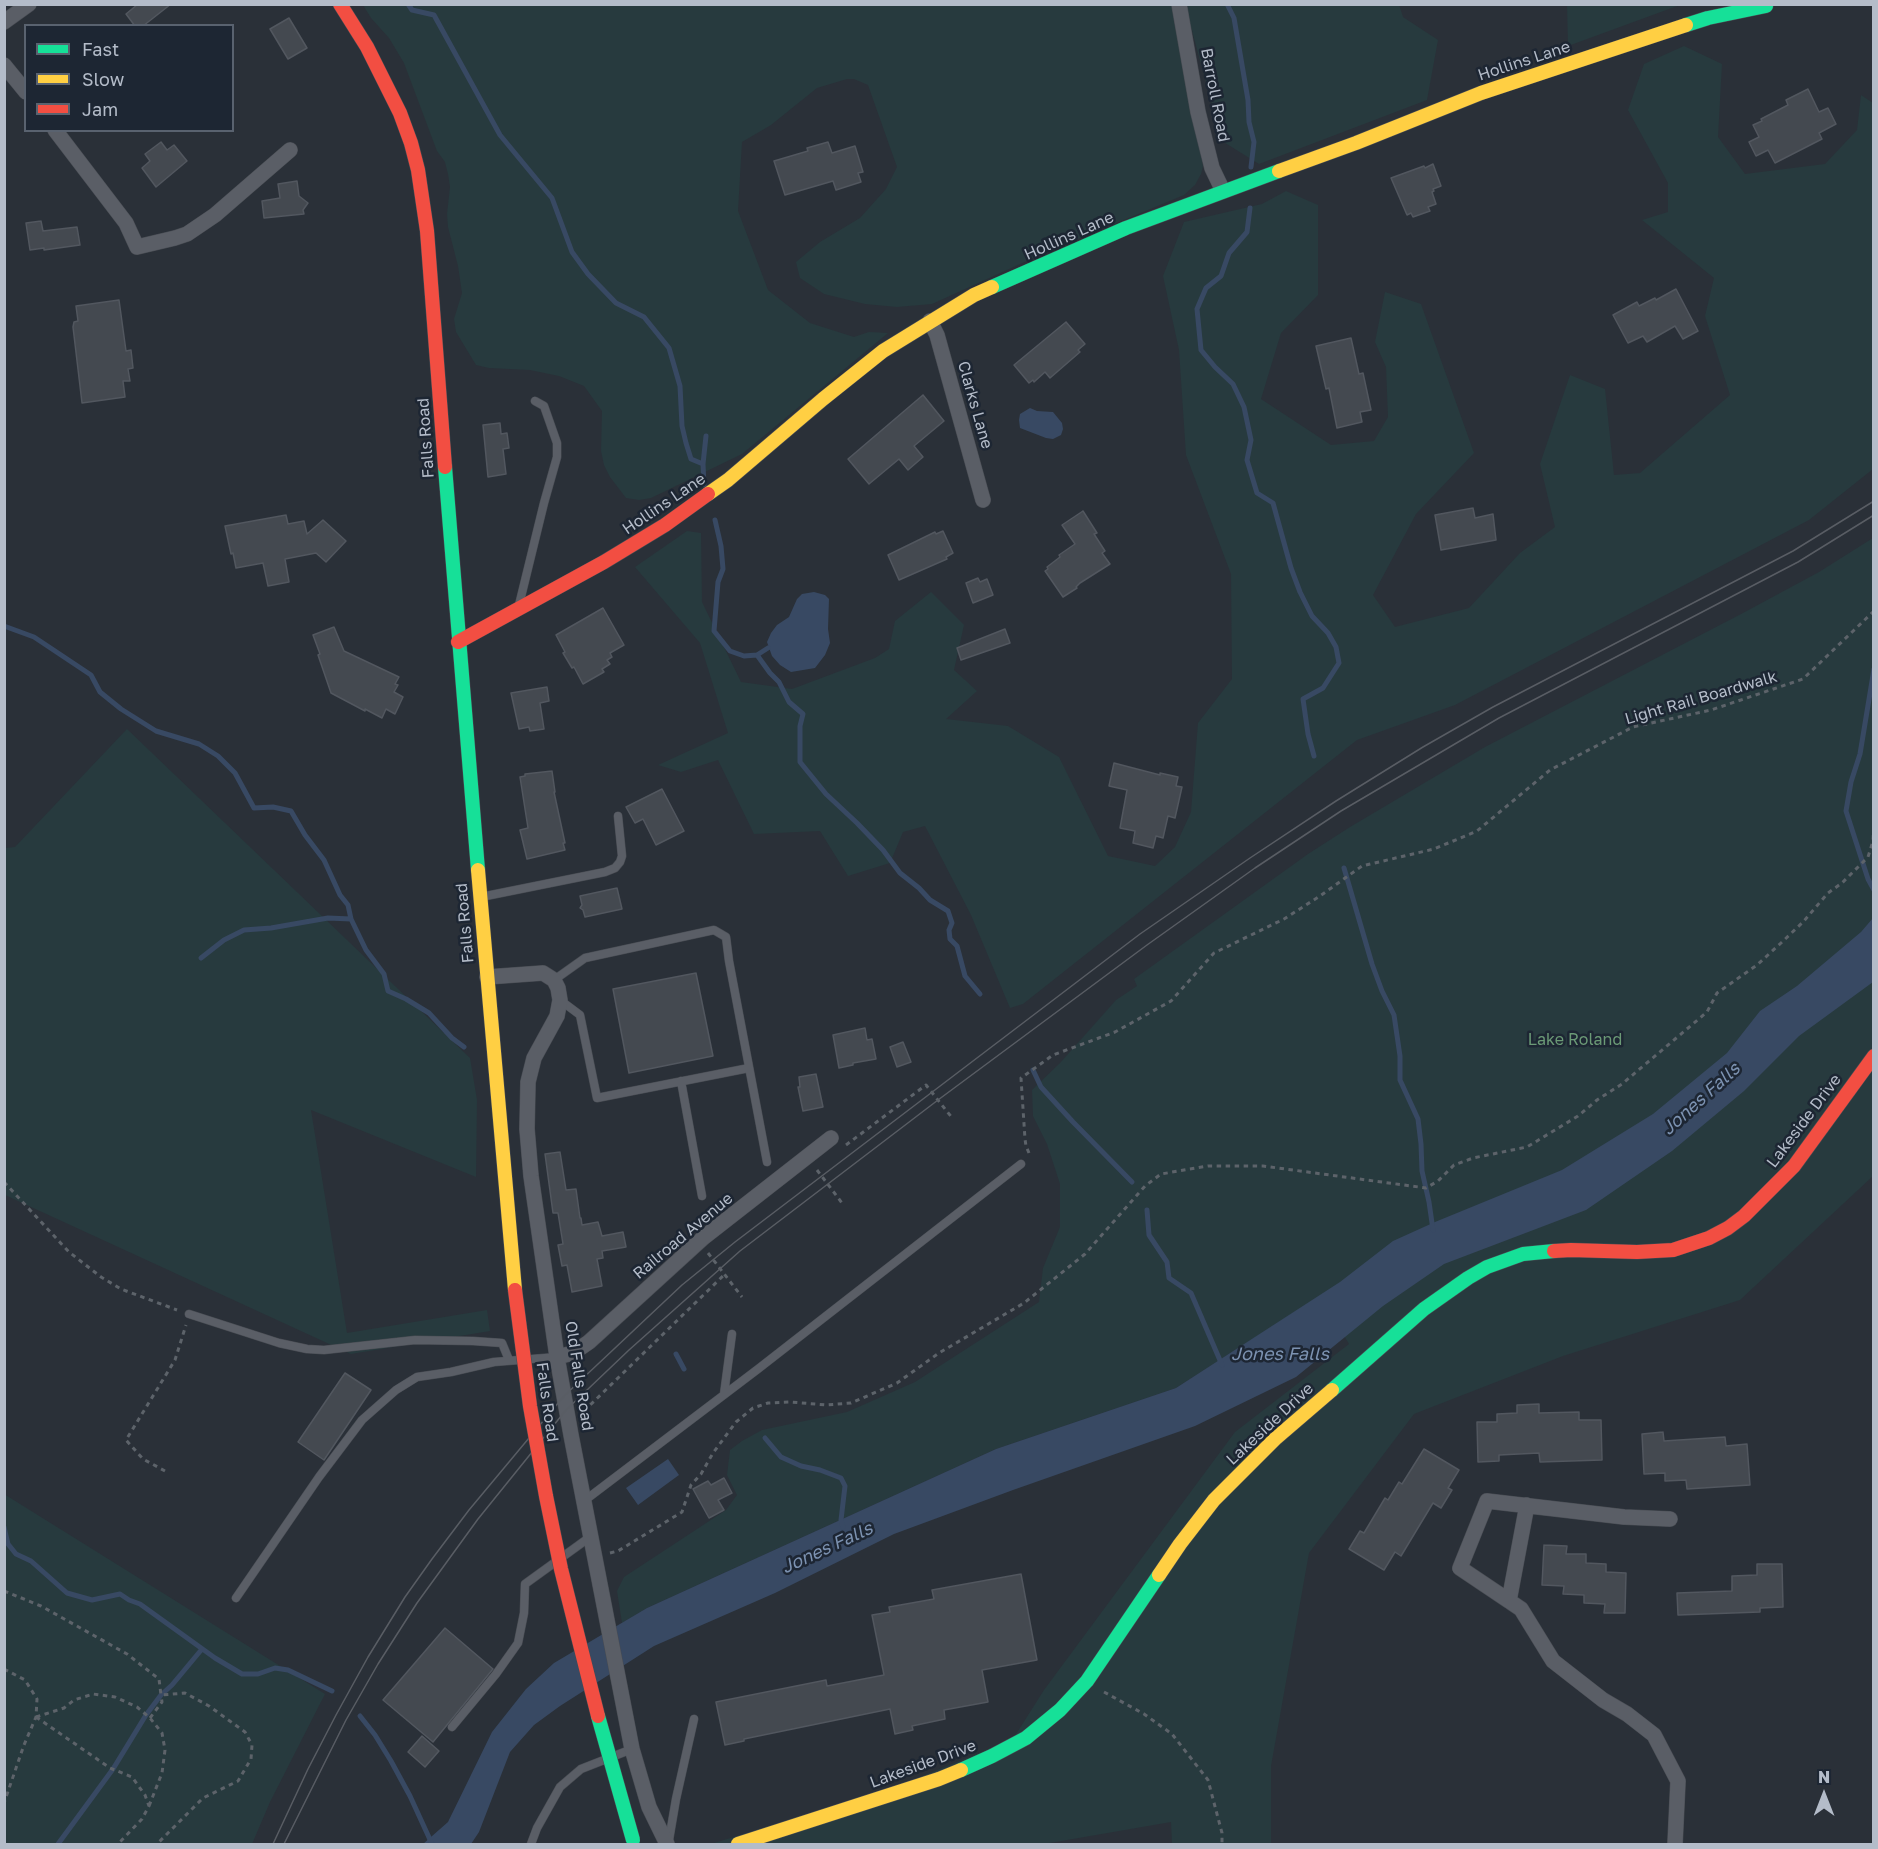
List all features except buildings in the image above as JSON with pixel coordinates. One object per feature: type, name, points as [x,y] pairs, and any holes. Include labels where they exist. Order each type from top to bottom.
[{"type":"street","points":[[4,22],[29,4]]},
{"type":"street","name":"Falls Road","points":[[340,4],[386,83],[400,113],[418,170],[430,259],[458,642],[515,1290],[532,1417],[561,1569],[597,1712],[634,1842]]},
{"type":"street","name":"Barroll Road","points":[[1179,4],[1198,112],[1212,168],[1222,191]]},
{"type":"street","name":"Hollins Lane","points":[[458,642],[604,562],[665,525],[758,456],[853,374],[884,351],[974,295],[1126,228],[1356,143],[1481,93],[1708,18],[1766,6]]},
{"type":"street","points":[[4,65],[24,90]]},
{"type":"street","points":[[57,132],[126,223],[137,247],[187,234],[215,215],[290,150]]},
{"type":"street","name":"Clarks Lane","points":[[930,321],[937,335],[983,500]]},
{"type":"street","points":[[487,976],[543,973],[554,980],[560,1000]]},
{"type":"street","name":"Old Falls Road","points":[[560,1000],[557,1016],[534,1058],[528,1082],[531,1176],[557,1357],[632,1749],[649,1807],[668,1845]]},
{"type":"street","name":"Lakeside Drive","points":[[738,1845],[939,1779],[1026,1738],[1041,1727],[1087,1682],[1180,1544],[1214,1500],[1275,1439],[1425,1309],[1487,1267],[1523,1254],[1571,1250],[1637,1252],[1673,1250],[1709,1238],[1728,1228],[1744,1216],[1794,1166],[1874,1056]]},
{"type":"street","name":"Railroad Avenue","points":[[557,1357],[573,1353],[589,1342],[703,1238],[837,1143]]},
{"type":"street","points":[[1670,1519],[1624,1517],[1487,1500],[1460,1568],[1521,1609],[1553,1661],[1603,1700],[1627,1714],[1654,1735],[1678,1781],[1675,1845]]},
{"type":"street","points":[[1509,1601],[1527,1506]]},
{"type":"lane","points":[[518,609],[557,457],[557,443],[544,406],[535,401]]},
{"type":"lane","points":[[480,898],[615,868],[622,856],[618,816]]},
{"type":"lane","points":[[554,980],[585,958],[714,930],[726,937],[767,1162]]},
{"type":"lane","points":[[560,1000],[579,1015],[597,1098],[749,1068]]},
{"type":"lane","points":[[681,1081],[702,1196]]},
{"type":"lane","points":[[584,1501],[1022,1164]]},
{"type":"lane","points":[[189,1314],[279,1343],[307,1349],[324,1350],[415,1340],[473,1341],[502,1343],[509,1360]]},
{"type":"lane","points":[[724,1394],[732,1334]]},
{"type":"lane","points":[[236,1599],[319,1477],[362,1420],[396,1390],[417,1377],[509,1360],[557,1357]]},
{"type":"lane","points":[[452,1727],[496,1674],[518,1643],[524,1612],[525,1584],[590,1537]]},
{"type":"lane","points":[[668,1845],[671,1821],[694,1719]]},
{"type":"lane","points":[[531,1845],[540,1820],[560,1787],[581,1769],[632,1749]]},
{"type":"path","name":"Light Rail Boardwalk","points":[[1025,1139],[1021,1078],[1053,1055],[1115,1032],[1171,1001],[1214,953],[1284,919],[1362,866],[1434,849],[1477,831],[1550,770],[1633,727],[1712,710],[1803,680],[1874,611]]},
{"type":"path","points":[[618,1551],[682,1512],[691,1485],[736,1422],[753,1408],[768,1403],[827,1405],[851,1403],[897,1383],[939,1353],[1024,1303],[1085,1254],[1145,1186],[1161,1174],[1208,1166],[1263,1166],[1426,1188],[1438,1181],[1454,1165],[1473,1158],[1527,1147],[1578,1116],[1622,1084],[1707,1012],[1717,993],[1757,965],[1803,922],[1828,893],[1868,857],[1873,842],[1874,823]]},
{"type":"path","points":[[837,1143],[926,1085],[953,1119]]},
{"type":"path","points":[[816,1169],[842,1203]]},
{"type":"path","points":[[4,1182],[69,1252],[101,1277],[121,1289],[189,1314],[175,1360],[126,1440],[143,1459],[165,1471]]},
{"type":"path","points":[[707,1251],[742,1297]]},
{"type":"path","points":[[581,1414],[725,1274]]},
{"type":"path","points":[[4,1591],[41,1606],[127,1654],[159,1679],[162,1702],[150,1718]]},
{"type":"path","points":[[4,1669],[25,1680],[37,1699],[36,1717],[4,1803]]},
{"type":"path","points":[[1087,1682],[1144,1714],[1172,1734],[1208,1780],[1222,1833],[1222,1845]]},
{"type":"path","points":[[157,1845],[203,1798],[238,1781],[251,1759],[252,1744],[245,1732],[209,1706],[185,1693],[161,1695]]},
{"type":"path","points":[[36,1717],[64,1708],[74,1700],[93,1694],[115,1697],[136,1707],[150,1718],[162,1733],[165,1749],[162,1773],[142,1819],[118,1845]]},
{"type":"path","points":[[36,1717],[110,1768],[132,1777],[145,1795],[149,1806]]},
{"type":"green space","points":[[1567,4],[1680,5],[1568,46]]},
{"type":"green space","points":[[363,5],[1176,5],[1203,166],[1195,185],[1184,195],[1042,254],[932,304],[897,307],[865,304],[824,294],[800,278],[796,262],[820,242],[860,218],[886,189],[897,167],[868,85],[854,79],[847,79],[817,88],[771,125],[742,142],[738,211],[768,290],[810,323],[854,337],[869,332],[888,333],[742,454],[651,498],[639,500],[626,498],[604,465],[601,451],[602,411],[584,386],[559,376],[530,370],[476,365],[456,332],[454,319],[462,293],[448,227],[450,187],[445,162],[437,151],[404,63],[389,38]]},
{"type":"green space","points":[[1185,5],[1399,5],[1403,17],[1438,40],[1427,100],[1259,164],[1222,141]]},
{"type":"green space","points":[[1684,46],[1722,64],[1718,137],[1745,174],[1825,164],[1857,130],[1861,95],[1873,103],[1873,469],[1809,520],[1455,705],[1357,740],[1023,1004],[1010,1008],[971,915],[925,826],[903,832],[890,863],[848,876],[820,831],[754,834],[718,760],[681,772],[658,765],[728,733],[700,643],[635,567],[687,531],[701,533],[702,602],[741,682],[792,689],[875,658],[889,649],[895,621],[931,592],[964,625],[954,670],[977,691],[946,719],[1008,726],[1059,757],[1108,856],[1155,866],[1175,847],[1191,812],[1198,723],[1232,679],[1231,574],[1186,455],[1179,350],[1163,276],[1184,222],[1262,204],[1286,191],[1318,205],[1318,295],[1281,333],[1261,399],[1331,445],[1374,441],[1388,417],[1386,367],[1375,342],[1385,292],[1421,304],[1474,453],[1416,514],[1373,595],[1395,627],[1469,608],[1520,553],[1555,527],[1540,464],[1570,375],[1605,389],[1614,475],[1640,473],[1730,395],[1705,316],[1714,278],[1642,220],[1668,212],[1668,183],[1628,110],[1644,64]]},
{"type":"green space","name":"Lake Roland","points":[[1873,538],[1873,1176],[1740,1300],[1563,1356],[1414,1414],[1309,1553],[1271,1766],[1271,1844],[1172,1844],[1171,1822],[1044,1844],[711,1844],[898,1786],[1013,1739],[1044,1690],[1235,1432],[1349,1344],[1320,1296],[1176,1388],[996,1449],[647,1608],[622,1623],[617,1591],[624,1577],[726,1510],[737,1495],[727,1475],[730,1450],[762,1430],[847,1412],[915,1382],[1039,1302],[1043,1268],[1060,1227],[1060,1184],[1047,1144],[1033,1116],[1032,1090],[1060,1063],[1116,1000],[1137,986],[1134,979],[1308,854],[1485,747],[1743,613],[1819,572]]},
{"type":"green space","points":[[127,729],[470,1058],[477,1100],[476,1177],[311,1110],[347,1333],[487,1310],[490,1331],[351,1354],[5,1195],[5,848],[15,847]]},
{"type":"green space","points":[[4,1494],[325,1694],[270,1802],[252,1844],[5,1844]]},
{"type":"water","points":[[1030,408],[1053,412],[1062,423],[1061,435],[1053,439],[1046,438],[1020,428],[1020,414]]},
{"type":"water","points":[[814,592],[825,595],[829,599],[830,643],[825,655],[815,668],[791,672],[772,656],[767,642],[777,625],[789,617],[797,599],[802,594]]},
{"type":"water","name":"Jones Falls","points":[[1873,918],[1873,982],[1799,1036],[1744,1091],[1672,1151],[1586,1210],[1444,1264],[1383,1306],[1296,1377],[1195,1426],[894,1534],[775,1593],[654,1646],[534,1725],[510,1752],[479,1832],[471,1844],[423,1844],[448,1822],[492,1732],[526,1689],[554,1663],[647,1608],[996,1449],[1176,1388],[1340,1282],[1393,1241],[1562,1170],[1653,1114],[1727,1053],[1760,1011],[1797,986],[1861,932]]},
{"type":"water","points":[[668,1459],[679,1475],[638,1505],[626,1488]]},
{"type":"waterway","points":[[408,4],[412,10],[434,15],[500,135],[552,198],[572,252],[588,274],[616,303],[644,317],[669,348],[680,386],[682,426],[686,443],[691,459],[703,464]]},
{"type":"waterway","points":[[1227,4],[1234,18],[1248,100],[1249,122],[1254,142],[1251,167]]},
{"type":"waterway","points":[[1250,208],[1247,232],[1229,253],[1221,276],[1206,288],[1197,309],[1201,350],[1233,384],[1244,407],[1251,440],[1247,460],[1257,493],[1273,503],[1300,592],[1312,616],[1328,633],[1336,647],[1339,663],[1323,688],[1303,699],[1314,756]]},
{"type":"waterway","points":[[704,485],[703,464],[706,436]]},
{"type":"waterway","points":[[715,520],[723,569],[718,582],[714,631],[730,651],[744,656],[757,655],[768,648]]},
{"type":"waterway","points":[[4,626],[34,637],[91,675],[100,692],[121,709],[156,731],[199,744],[218,756],[235,773],[254,808],[273,807],[291,811],[324,860],[340,895],[348,905],[351,919],[366,950],[384,974],[388,991],[429,1013],[452,1038],[464,1047]]},
{"type":"waterway","points":[[757,655],[779,682],[789,702],[803,714],[800,726],[800,762],[826,794],[883,850],[900,873],[930,900],[948,911],[952,923],[949,930],[950,939],[957,946],[965,976],[980,994]]},
{"type":"waterway","points":[[1874,669],[1860,754],[1851,782],[1846,811],[1868,879],[1874,890]]},
{"type":"waterway","points":[[1344,868],[1372,964],[1394,1015],[1400,1056],[1400,1080],[1418,1119],[1422,1171],[1433,1230]]},
{"type":"waterway","points":[[201,958],[224,940],[244,930],[271,928],[328,918],[351,919]]},
{"type":"waterway","points":[[1033,1070],[1041,1087],[1132,1182]]},
{"type":"waterway","points":[[1147,1210],[1149,1235],[1167,1262],[1169,1278],[1191,1293],[1222,1365]]},
{"type":"waterway","points":[[676,1354],[684,1369]]},
{"type":"waterway","points":[[765,1438],[781,1457],[801,1466],[841,1478],[845,1486],[841,1520],[843,1527]]},
{"type":"waterway","points":[[4,1527],[8,1544],[16,1554],[31,1561],[67,1593],[92,1600],[120,1594],[140,1604],[215,1658],[242,1674],[258,1674],[275,1668],[288,1670],[332,1691]]},
{"type":"waterway","points":[[58,1844],[113,1769],[146,1715],[202,1649]]},
{"type":"waterway","points":[[360,1716],[391,1761],[432,1844]]},
{"type":"tram line","points":[[273,1844],[308,1769],[368,1657],[405,1597],[432,1559],[469,1510],[564,1396],[682,1285],[735,1242],[1140,934],[1336,801],[1493,707],[1793,551],[1874,501]]},
{"type":"tram line","points":[[284,1844],[346,1720],[378,1664],[417,1603],[478,1519],[566,1410],[740,1251],[1147,945],[1255,868],[1341,811],[1499,718],[1798,562],[1874,515]]},
{"type":"traffic: fast","points":[[1686,25],[1766,6]]},
{"type":"traffic: fast","points":[[992,287],[1126,228],[1279,171]]},
{"type":"traffic: fast","points":[[445,467],[478,870]]},
{"type":"traffic: fast","points":[[1332,1390],[1424,1309],[1468,1278],[1487,1267],[1523,1254],[1554,1251]]},
{"type":"traffic: fast","points":[[961,1770],[1026,1738],[1060,1710],[1087,1681],[1159,1575]]},
{"type":"traffic: fast","points":[[598,1716],[633,1840]]},
{"type":"traffic: slow","points":[[1279,171],[1481,93],[1686,25]]},
{"type":"traffic: slow","points":[[708,494],[728,480],[883,351],[974,295],[992,287]]},
{"type":"traffic: slow","points":[[478,870],[515,1290]]},
{"type":"traffic: slow","points":[[1159,1575],[1214,1500],[1275,1439],[1332,1390]]},
{"type":"traffic: slow","points":[[738,1844],[961,1770]]},
{"type":"traffic: jam","points":[[340,4],[367,47],[400,113],[418,170],[427,231],[445,467]]},
{"type":"traffic: jam","points":[[458,642],[604,562],[665,525],[708,494]]},
{"type":"traffic: jam","points":[[1554,1251],[1673,1250],[1709,1238],[1728,1228],[1744,1216],[1794,1166],[1874,1056]]},
{"type":"traffic: jam","points":[[515,1290],[530,1406],[546,1496],[561,1569],[598,1716]]}]
